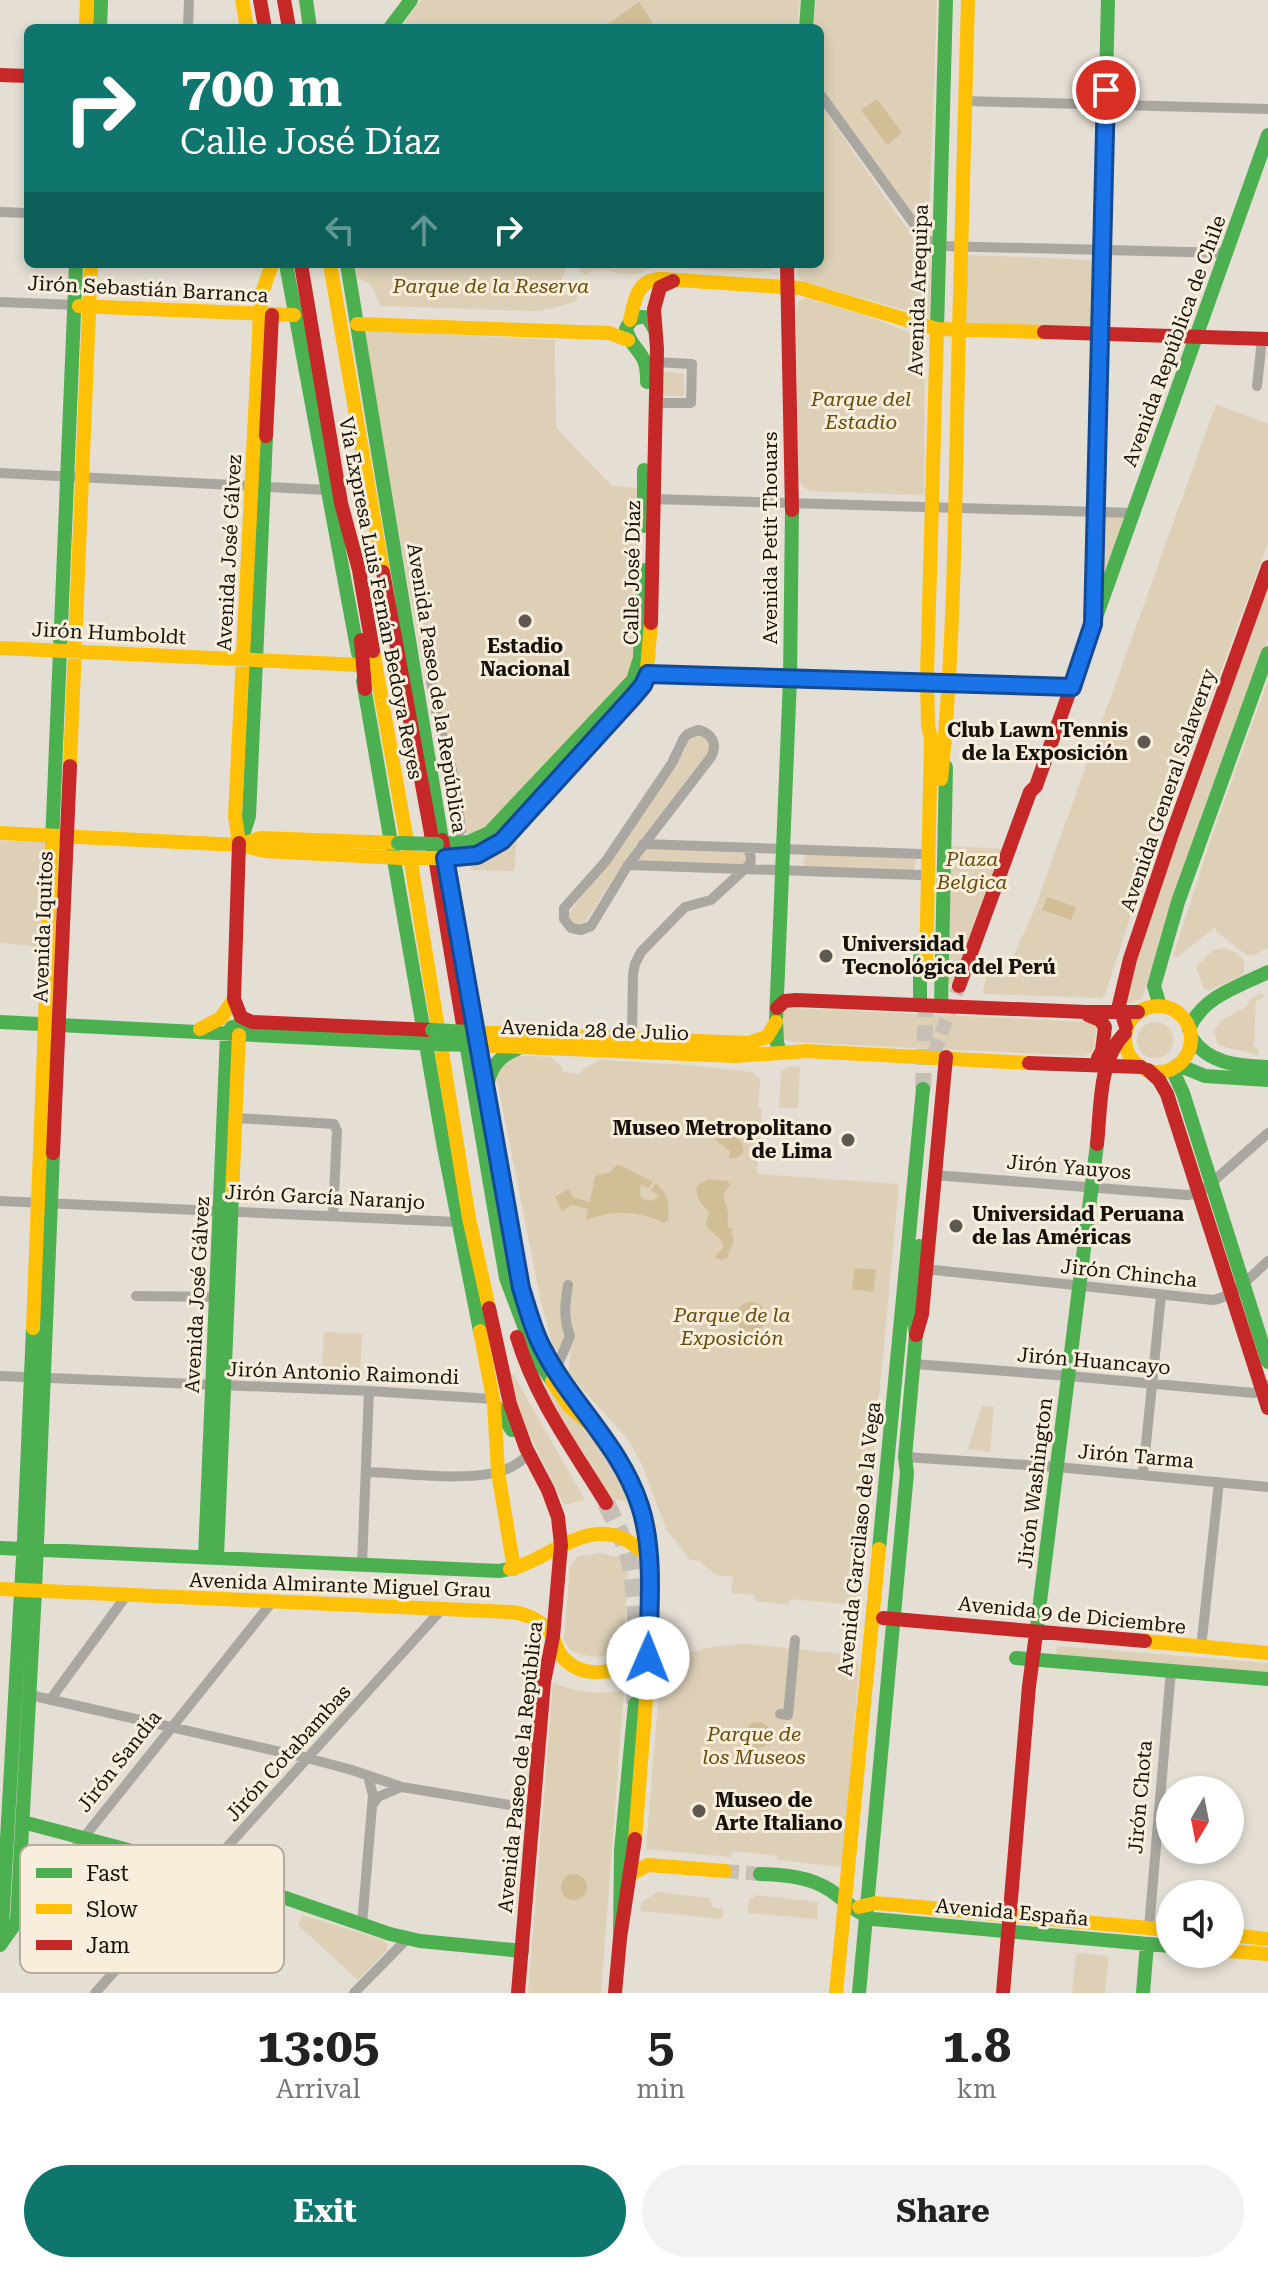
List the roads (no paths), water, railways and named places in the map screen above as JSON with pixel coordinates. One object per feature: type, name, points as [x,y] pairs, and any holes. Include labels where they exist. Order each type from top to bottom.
[{"type":"main road","points":[[86,24],[87,0]]},
{"type":"main road","points":[[100,24],[101,0]]},
{"type":"main road","points":[[242,0],[246,24]]},
{"type":"main road","points":[[260,0],[264,24]]},
{"type":"main road","points":[[284,0],[288,24]]},
{"type":"main road","points":[[296,0],[300,24]]},
{"type":"main road","points":[[306,0],[309,24]]},
{"type":"main road","points":[[393,24],[411,0]]},
{"type":"main road","points":[[806,24],[808,0]]},
{"type":"main road","name":"Avenida Arequipa","points":[[931,967],[931,739],[927,683],[946,0]]},
{"type":"main road","name":"Avenida Arequipa","points":[[920,1005],[931,967],[939,797],[949,684],[968,0]]},
{"type":"main road","points":[[1093,624],[1108,0]]},
{"type":"main road","points":[[0,66],[24,67]]},
{"type":"main road","points":[[0,75],[24,76]]},
{"type":"main road","name":"Avenida República de Chile","points":[[959,986],[1072,687],[1268,135]]},
{"type":"main road","name":"Avenida Iquitos","points":[[77,268],[82,306]]},
{"type":"main road","name":"Avenida Iquitos","points":[[24,1672],[82,306],[90,268]]},
{"type":"main road","name":"Avenida José Gálvez","points":[[234,999],[239,845],[249,816],[249,660],[266,315],[263,290],[271,268]]},
{"type":"main road","points":[[287,268],[397,850],[457,1222],[493,1401],[498,1472],[514,1569]]},
{"type":"main road","name":"Vía Expresa Luis Fernán Bedoya Reyes","points":[[302,268],[341,503],[359,570],[412,869],[469,1218],[504,1382],[527,1452],[548,1490],[558,1517],[561,1545]]},
{"type":"main road","name":"Vía Expresa Luis Fernán Bedoya Reyes","points":[[331,268],[506,1278],[536,1358],[569,1406],[603,1436]]},
{"type":"main road","name":"Avenida Paseo de la República","points":[[348,268],[475,1039],[487,1086],[521,1288],[540,1345],[621,1462],[636,1493],[644,1520],[648,1556],[648,1658],[642,1767],[615,1993]]},
{"type":"main road","points":[[753,285],[774,279],[784,268]]},
{"type":"main road","name":"Avenida Petit Thouars","points":[[780,1051],[777,1014],[790,679],[792,502],[787,268]]},
{"type":"main road","points":[[630,332],[639,292],[645,281],[655,278],[786,287],[813,292],[937,329],[1265,339]]},
{"type":"main road","name":"Calle José Díaz","points":[[0,833],[239,845],[260,838],[397,850],[444,848],[477,855],[502,841],[643,685],[657,290],[673,281]]},
{"type":"main road","name":"Jirón Sebastián Barranca","points":[[82,306],[294,315]]},
{"type":"main road","points":[[357,324],[630,332],[646,345],[655,332],[652,322],[644,317],[630,332]]},
{"type":"main road","name":"Calle José Díaz","points":[[630,332],[646,360],[652,408]]},
{"type":"main road","points":[[341,503],[340,522],[361,638],[365,689]]},
{"type":"main road","points":[[378,545],[387,560],[419,746],[435,799]]},
{"type":"main road","name":"Avenida General Salaverry","points":[[1120,1013],[1120,998],[1130,959],[1268,567]]},
{"type":"main road","name":"Jirón Humboldt","points":[[0,648],[361,665]]},
{"type":"main road","points":[[1268,653],[1197,847],[1154,986],[1155,994],[1164,1006],[1181,1015],[1201,1051],[1219,1061],[1268,1067]]},
{"type":"main road","name":"Avenida Arequipa","points":[[928,725],[920,875],[931,967],[941,1006]]},
{"type":"main road","name":"Avenida República de Chile","points":[[981,1008],[968,1001],[967,990],[1038,795],[1036,786]]},
{"type":"main road","points":[[1171,837],[1197,847]]},
{"type":"main road","points":[[1175,1067],[1188,1052],[1196,1013],[1268,972]]},
{"type":"main road","points":[[1126,1030],[1138,1012],[1145,1008],[1186,1008],[1220,997]]},
{"type":"main road","points":[[234,999],[241,1017],[256,1023]]},
{"type":"main road","points":[[183,1032],[220,1021],[234,999]]},
{"type":"main road","name":"Avenida 28 de Julio","points":[[0,1022],[233,1035],[754,1042],[769,1034],[783,1002],[788,1000],[1138,1012]]},
{"type":"main road","points":[[1072,1012],[1098,1018],[1106,1029],[1099,1056],[1078,1066]]},
{"type":"main road","points":[[1120,1013],[1129,1056],[1159,1080],[1206,1189]]},
{"type":"main road","points":[[233,1035],[232,1027],[256,1023]]},
{"type":"main road","name":"Avenida 28 de Julio","points":[[256,1023],[429,1037]]},
{"type":"main road","name":"Jirón Washington","points":[[1003,1993],[1019,1789],[1079,1286],[1107,1067],[1112,1047],[1126,1030]]},
{"type":"main road","name":"Avenida José Gálvez","points":[[219,1386],[217,1297],[236,1118],[233,1035]]},
{"type":"main road","name":"Avenida José Gálvez","points":[[211,1557],[233,1035]]},
{"type":"main road","name":"Avenida 28 de Julio","points":[[475,1039],[526,1047],[736,1056],[806,1051],[1144,1069]]},
{"type":"main road","points":[[487,1086],[497,1060],[510,1051],[526,1047]]},
{"type":"main road","name":"Avenida Garcilaso de la Vega","points":[[916,1335],[922,1314],[946,1057]]},
{"type":"main road","points":[[1175,1067],[1206,1189],[1265,1387],[1268,1408]]},
{"type":"main road","points":[[1144,1069],[1156,1072],[1175,1067],[1205,1076],[1268,1080]]},
{"type":"main road","name":"Avenida Garcilaso de la Vega","points":[[850,1993],[927,1089],[913,1313],[916,1335],[914,1364],[905,1457],[898,1472],[883,1618],[860,1903],[859,1993]]},
{"type":"main road","points":[[506,1278],[515,1331],[526,1367],[547,1409],[606,1503]]},
{"type":"main road","points":[[1237,1288],[1268,1362]]},
{"type":"main road","points":[[493,1401],[527,1452]]},
{"type":"main road","name":"Avenida Almirante Miguel Grau","points":[[0,1548],[30,1553],[211,1557],[499,1571],[533,1563],[579,1536],[608,1534],[627,1540],[648,1556]]},
{"type":"main road","name":"Avenida Paseo de la República","points":[[518,1993],[544,1682],[553,1637],[561,1545]]},
{"type":"main road","name":"Avenida Almirante Miguel Grau","points":[[0,1589],[522,1613],[539,1621],[553,1637],[564,1659],[583,1671],[611,1672],[648,1658]]},
{"type":"main road","name":"Avenida 9 de Diciembre","points":[[883,1618],[1268,1653]]},
{"type":"main road","points":[[1016,1658],[1268,1679]]},
{"type":"main road","points":[[22,1845],[30,1695],[24,1672]]},
{"type":"main road","points":[[0,1944],[9,1784],[6,1743],[24,1672]]},
{"type":"main road","points":[[620,1938],[622,1838],[635,1704]]},
{"type":"main road","points":[[9,1784],[25,1785]]},
{"type":"main road","points":[[23,1822],[111,1845]]},
{"type":"main road","points":[[631,1874],[648,1865],[725,1871]]},
{"type":"main road","name":"Avenida España","points":[[760,1874],[796,1876],[814,1881],[860,1903],[880,1920],[1156,1929]]},
{"type":"main road","points":[[17,1921],[20,1876]]},
{"type":"main road","points":[[1,1893],[19,1894]]},
{"type":"main road","points":[[284,1897],[408,1938],[522,1951]]},
{"type":"main road","name":"Avenida Garcilaso de la Vega","points":[[836,1993],[860,1903]]},
{"type":"main road","name":"Jirón Sandía","points":[[0,1944],[17,1921]]},
{"type":"main road","name":"Avenida España","points":[[1009,1923],[1156,1945]]},
{"type":"main road","points":[[1244,1936],[1268,1939]]},
{"type":"main road","points":[[1143,1993],[1147,1944]]},
{"type":"main road","points":[[1244,1952],[1268,1954]]},
{"type":"street","points":[[188,24],[189,0]]},
{"type":"street","points":[[824,100],[922,235],[939,246],[1228,253]]},
{"type":"street","points":[[965,101],[1268,109]]},
{"type":"street","points":[[0,212],[24,213]]},
{"type":"street","name":"Jirón Sebastián Barranca","points":[[0,302],[82,306]]},
{"type":"street","points":[[1257,386],[1265,339]]},
{"type":"street","points":[[652,408],[691,403],[692,364],[656,362]]},
{"type":"street","points":[[0,473],[327,490]]},
{"type":"street","points":[[648,498],[1133,513]]},
{"type":"street","points":[[642,674],[1072,687]]},
{"type":"street","points":[[431,680],[437,723],[451,764],[461,830],[444,848]]},
{"type":"street","points":[[693,731],[703,731],[714,742],[714,752],[643,844],[591,926],[576,930],[567,924],[563,914],[567,903],[587,885],[606,861],[672,763],[684,738],[693,731]]},
{"type":"street","points":[[643,844],[921,854]]},
{"type":"street","points":[[632,1039],[633,974],[641,952],[685,907],[711,900],[750,864],[752,858],[746,848]]},
{"type":"street","points":[[806,871],[801,860],[807,850]]},
{"type":"street","points":[[628,865],[920,875]]},
{"type":"street","points":[[236,1118],[334,1124],[337,1131],[333,1216]]},
{"type":"street","points":[[1206,1189],[1268,1133]]},
{"type":"street","name":"Jirón Yauyos","points":[[934,1175],[1187,1195],[1206,1189]]},
{"type":"street","name":"Jirón García Naranjo","points":[[0,1201],[457,1222]]},
{"type":"street","points":[[1237,1288],[1268,1261]]},
{"type":"street","name":"Jirón Chincha","points":[[925,1269],[1213,1300],[1222,1299],[1237,1288]]},
{"type":"street","points":[[559,1362],[570,1336],[565,1313],[568,1285]]},
{"type":"street","points":[[1143,1474],[1161,1295]]},
{"type":"street","points":[[136,1296],[217,1297]]},
{"type":"street","name":"Jirón Huancayo","points":[[914,1364],[1254,1393],[1265,1387]]},
{"type":"street","name":"Jirón Antonio Raimondi","points":[[0,1376],[369,1391],[493,1401]]},
{"type":"street","points":[[362,1565],[369,1391]]},
{"type":"street","points":[[366,1472],[486,1475],[510,1468],[527,1452]]},
{"type":"street","name":"Jirón Tarma","points":[[905,1457],[1143,1474],[1268,1487]]},
{"type":"street","points":[[1201,1648],[1219,1482]]},
{"type":"street","points":[[50,1700],[126,1596]]},
{"type":"street","name":"Jirón Sandía","points":[[79,1845],[272,1602]]},
{"type":"street","name":"Jirón Cotabambas","points":[[230,1845],[443,1608]]},
{"type":"street","points":[[780,1714],[788,1715],[795,1640]]},
{"type":"street","name":"Jirón Chota","points":[[1149,1928],[1171,1670]]},
{"type":"street","points":[[30,1695],[307,1758],[402,1787],[534,1809]]},
{"type":"street","points":[[362,1924],[373,1804],[368,1776]]},
{"type":"street","points":[[373,1804],[385,1792],[402,1787]]},
{"type":"street","name":"Jirón Sandía","points":[[17,1921],[20,1917]]},
{"type":"street","points":[[354,1993],[408,1938]]},
{"type":"street","name":"Jirón Cotabambas","points":[[95,1993],[113,1973]]},
{"type":"tunnel","points":[[934,1053],[959,986]]},
{"type":"tunnel","points":[[923,1089],[926,994]]},
{"type":"tunnel","points":[[606,1503],[631,1567],[637,1636],[635,1704]]},
{"type":"tunnel","points":[[725,1871],[760,1874]]},
{"type":"place","name":"Estadio Nacional","points":[[525,621]]},
{"type":"place","name":"Club Lawn Tennis de la Exposición","points":[[1144,742]]},
{"type":"place","name":"Universidad Tecnológica del Perú","points":[[826,956]]},
{"type":"place","name":"Museo Metropolitano de Lima","points":[[848,1140]]},
{"type":"place","name":"Universidad Peruana de las Américas","points":[[956,1226]]},
{"type":"place","name":"Museo de Arte Italiano","points":[[699,1811]]},
{"type":"park label","name":"Parque de la Reserva","points":[[491,286]]},
{"type":"park label","name":"Parque del Estadio","points":[[861,410]]},
{"type":"park label","name":"Plaza Belgica","points":[[972,870]]},
{"type":"park label","name":"Parque de la Exposición","points":[[732,1326]]},
{"type":"park label","name":"Parque de los Museos","points":[[754,1746]]}]
